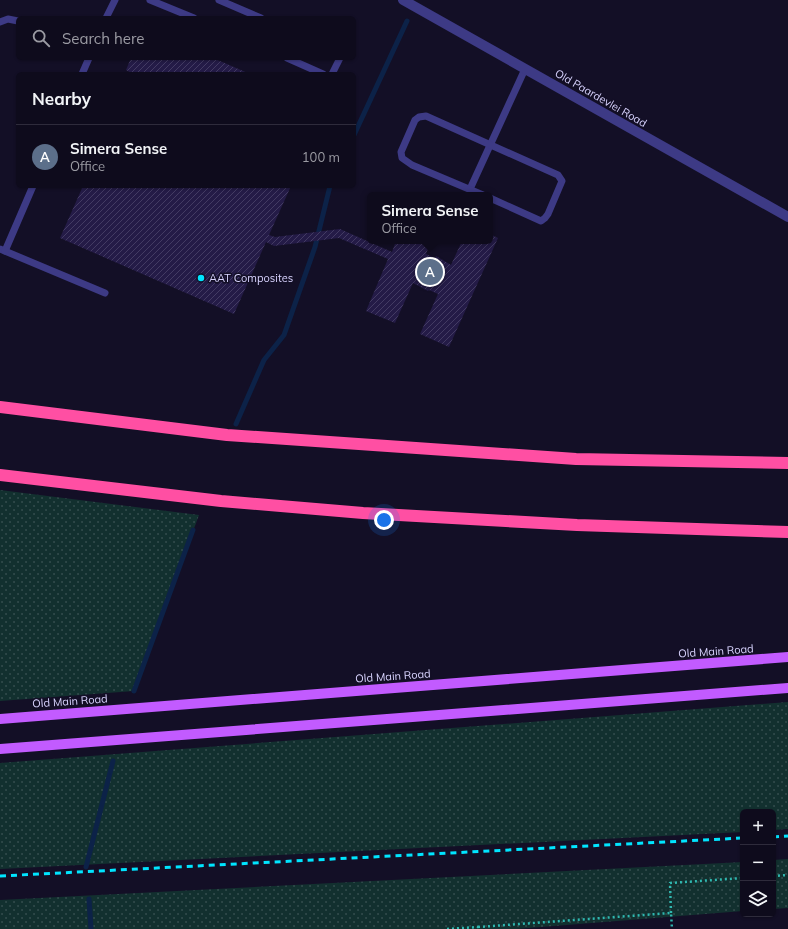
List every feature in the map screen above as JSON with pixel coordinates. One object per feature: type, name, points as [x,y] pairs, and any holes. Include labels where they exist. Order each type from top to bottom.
[{"type":"highway","points":[[0,407],[251,436],[576,459],[788,463]]},
{"type":"highway","points":[[0,475],[222,501],[363,513],[577,525],[788,532]]},
{"type":"main road","name":"Old Main Road","points":[[0,719],[788,657]]},
{"type":"main road","points":[[0,749],[788,688]]},
{"type":"street","name":"Old Paardevlei Road","points":[[403,0],[788,217]]},
{"type":"lane","points":[[107,16],[115,0]]},
{"type":"lane","points":[[150,0],[189,16]]},
{"type":"lane","points":[[219,0],[256,16]]},
{"type":"lane","points":[[0,22],[8,19],[16,21]]},
{"type":"lane","points":[[83,72],[88,60]]},
{"type":"lane","points":[[292,60],[318,72]]},
{"type":"lane","points":[[333,72],[339,60]]},
{"type":"lane","points":[[470,189],[525,69]]},
{"type":"lane","points":[[476,192],[405,161],[402,158],[401,152],[415,120],[423,116],[558,175],[562,181],[548,214],[540,221],[493,199]]},
{"type":"lane","points":[[32,188],[3,250],[105,293]]},
{"type":"path","points":[[776,876],[788,876]]},
{"type":"path","points":[[672,929],[670,882],[740,878]]},
{"type":"path","points":[[447,929],[478,928],[671,913]]},
{"type":"green space","points":[[0,490],[199,515],[134,691],[0,701]]},
{"type":"green space","points":[[788,702],[788,829],[776,830],[776,809],[740,809],[740,832],[0,869],[0,763]]},
{"type":"green space","points":[[788,859],[788,908],[776,909],[776,860]]},
{"type":"green space","points":[[740,862],[740,911],[516,929],[0,929],[0,900]]},
{"type":"building","points":[[130,60],[218,60],[245,72],[130,72],[126,70]]},
{"type":"building","name":"AAT Composites","points":[[82,188],[290,188],[269,235],[275,237],[340,229],[367,241],[367,244],[374,244],[392,252],[395,244],[430,244],[426,254],[435,258],[436,256],[451,265],[461,244],[493,244],[493,236],[498,238],[449,347],[420,334],[438,294],[429,290],[428,291],[413,283],[395,323],[366,311],[388,259],[339,238],[274,246],[266,242],[234,314],[60,238]]},
{"type":"waterway","points":[[356,131],[407,21]]},
{"type":"waterway","points":[[236,424],[264,360],[284,335],[315,247],[330,188]]},
{"type":"waterway","points":[[134,691],[193,530]]},
{"type":"waterway","points":[[86,867],[113,761]]},
{"type":"waterway","points":[[89,899],[91,929]]},
{"type":"railway","points":[[776,837],[788,836]]},
{"type":"railway","points":[[0,876],[740,838]]},
{"type":"place","name":"Simera Sense","points":[[430,272]]},
{"type":"place","name":"AAT Composites","points":[[201,278]]}]
